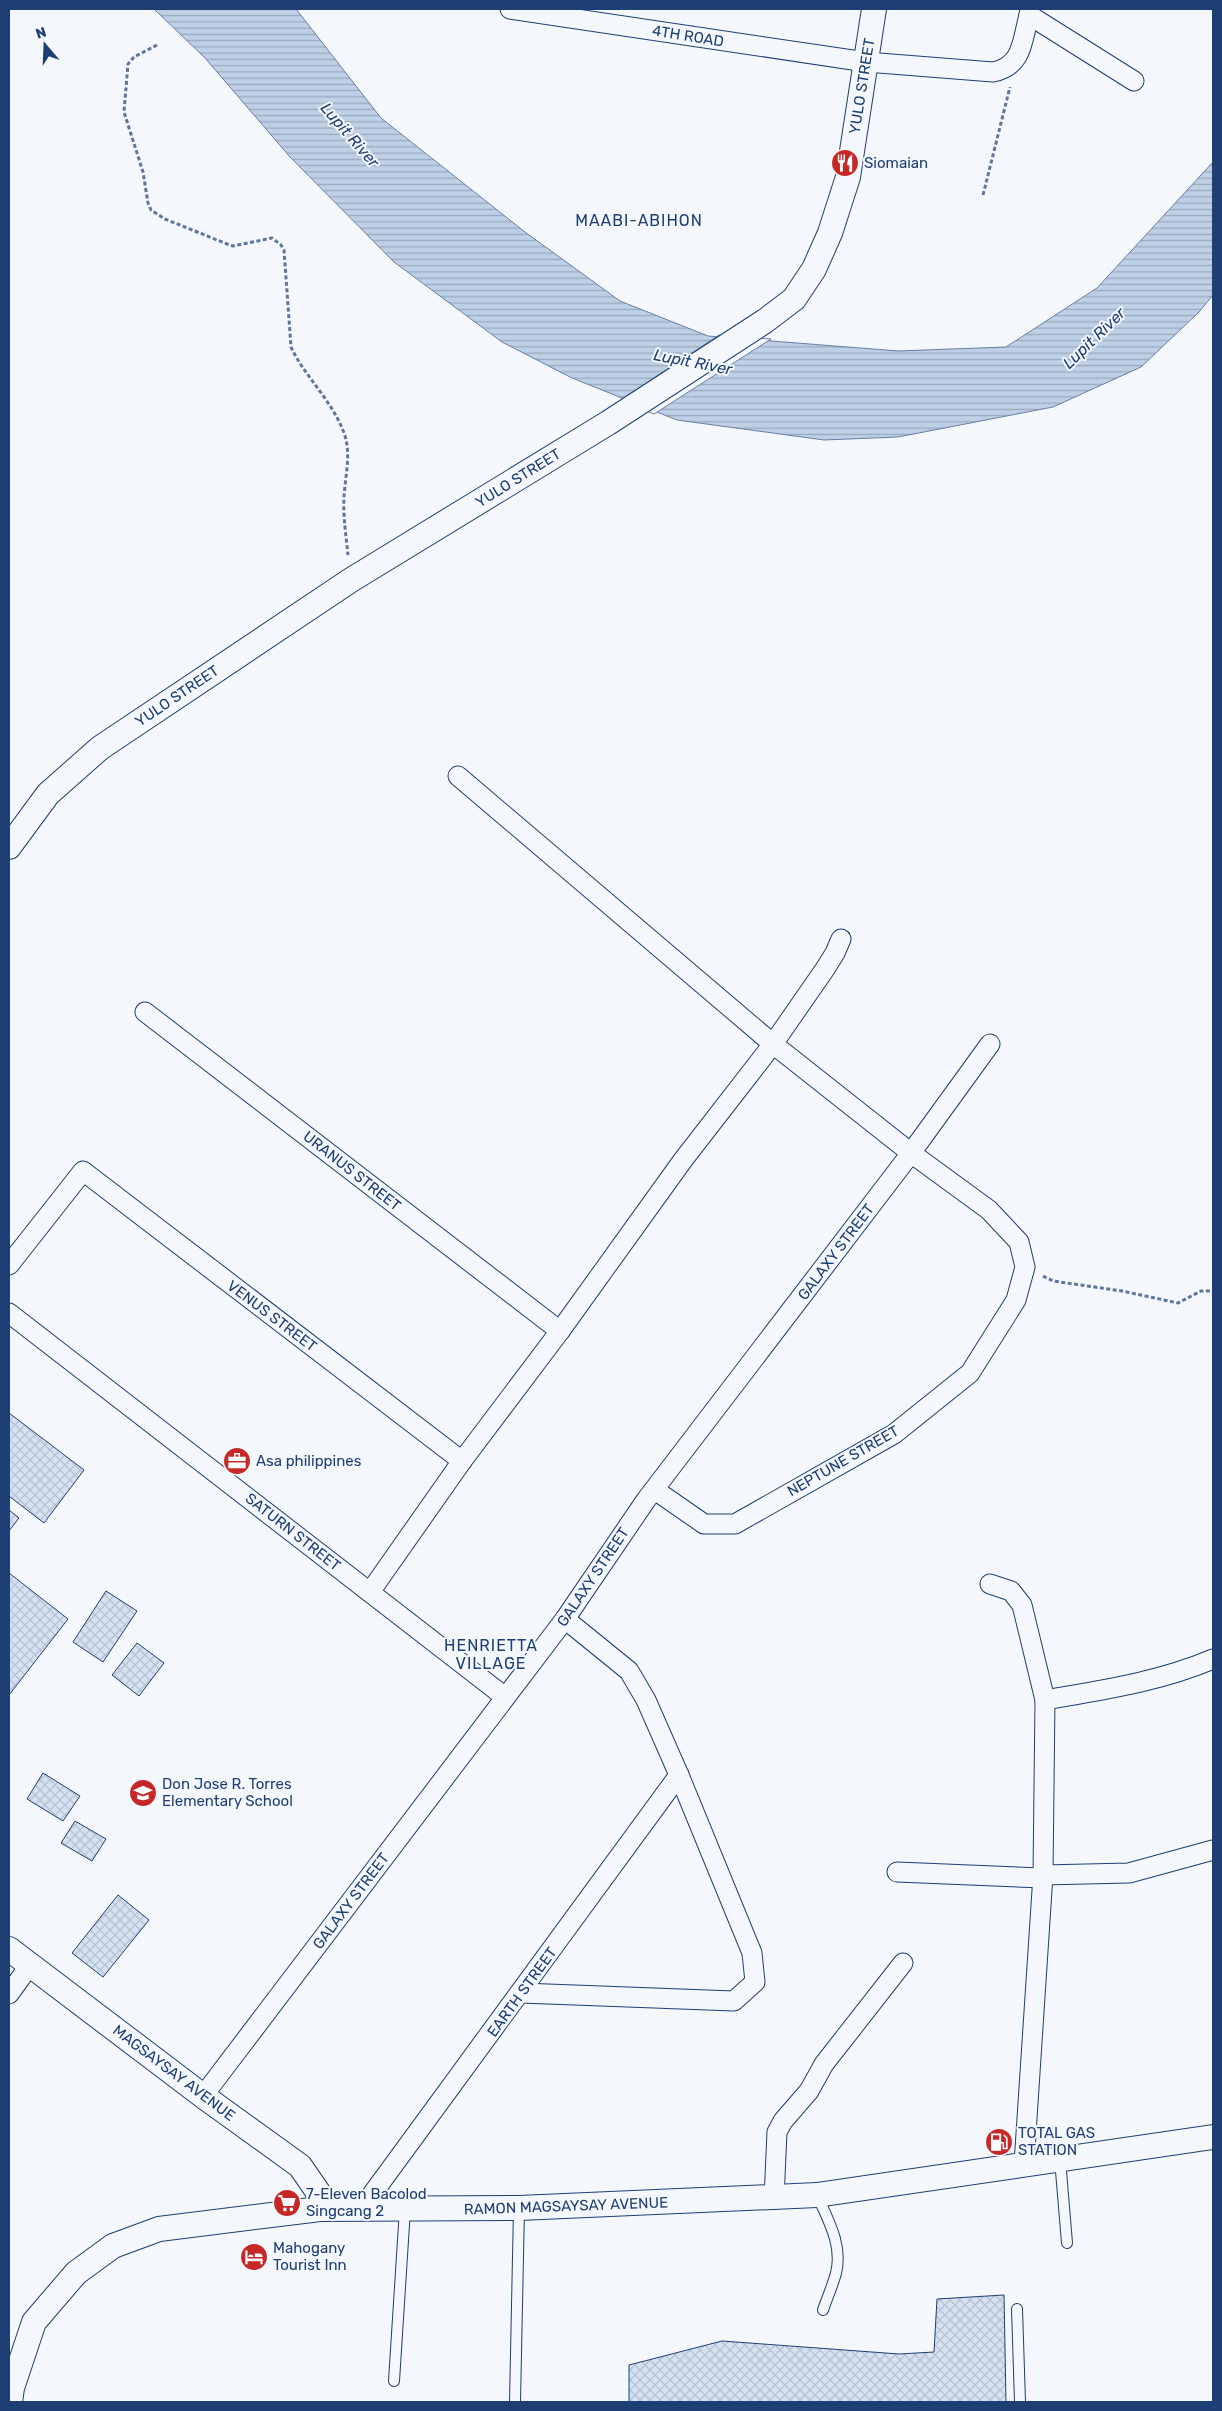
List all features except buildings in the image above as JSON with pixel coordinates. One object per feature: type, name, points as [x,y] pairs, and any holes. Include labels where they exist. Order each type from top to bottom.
[{"type":"street","name":"4TH ROAD","points":[[510,9],[866,62],[993,72],[1006,69],[1016,60]]},
{"type":"street","name":"YULO STREET","points":[[9,847],[48,794],[100,748],[351,580],[626,411],[765,321],[794,298],[814,269],[830,233],[848,177],[874,9]]},
{"type":"street","points":[[1016,60],[1030,12],[1134,81]]},
{"type":"street","points":[[458,776],[773,1044],[911,1153]]},
{"type":"street","points":[[370,1592],[462,1461],[560,1331],[683,1160],[773,1044],[826,969],[841,938]]},
{"type":"street","name":"URANUS STREET","points":[[145,1012],[560,1331]]},
{"type":"street","name":"GALAXY STREET","points":[[203,2096],[565,1619],[655,1490],[911,1153],[990,1044]]},
{"type":"street","name":"NEPTUNE STREET","points":[[655,1490],[704,1524],[735,1524],[894,1434],[970,1373],[1016,1300],[1025,1267],[1019,1242],[989,1210],[911,1153]]},
{"type":"street","name":"VENUS STREET","points":[[9,1265],[83,1171],[462,1461]]},
{"type":"street","name":"SATURN STREET","points":[[9,1313],[505,1697]]},
{"type":"street","points":[[990,1584],[1011,1591],[1022,1605],[1045,1700],[1043,1876],[1024,2164]]},
{"type":"street","points":[[521,1993],[734,2001],[755,1982],[752,1953],[679,1774],[646,1700],[629,1671],[565,1619]]},
{"type":"street","points":[[1045,1700],[1141,1684],[1192,1668],[1213,1659]]},
{"type":"street","name":"EARTH STREET","points":[[362,2208],[521,1993],[679,1774]]},
{"type":"street","points":[[897,1872],[1043,1876],[1128,1873],[1213,1850]]},
{"type":"street","name":"MAGSAYSAY AVENUE","points":[[9,1949],[203,2096],[300,2166],[318,2192],[320,2209]]},
{"type":"street","points":[[774,2199],[777,2132],[783,2121],[809,2091],[830,2057],[903,1963]]},
{"type":"street","points":[[9,1994],[30,1965]]},
{"type":"street","name":"RAMON MAGSAYSAY AVENUE","points":[[10,2392],[34,2322],[76,2273],[113,2246],[159,2229],[320,2209],[519,2208],[774,2199],[817,2195],[1213,2137]]},
{"type":"lane","points":[[1060,2159],[1067,2244]]},
{"type":"lane","points":[[817,2195],[834,2232],[838,2253],[836,2273],[823,2310]]},
{"type":"lane","points":[[515,2402],[519,2208]]},
{"type":"lane","points":[[394,2381],[405,2209]]},
{"type":"lane","points":[[1017,2309],[1020,2402]]},
{"type":"path","points":[[157,45],[134,57],[128,64],[124,112],[143,172],[148,203],[151,210],[165,219],[233,246],[272,238],[281,245],[286,263],[291,347],[301,366],[335,413],[346,438],[344,526],[351,580]]},
{"type":"path","points":[[983,196],[1016,60]]},
{"type":"path","points":[[1053,1281],[1122,1291],[1178,1303],[1201,1291],[1213,1291]]},
{"type":"water","name":"Lupit River","points":[[154,9],[296,9],[381,118],[525,232],[620,301],[708,336],[898,351],[1006,347],[1097,288],[1213,162],[1213,295],[1199,312],[1141,367],[1053,407],[898,437],[824,440],[677,420],[572,378],[502,342],[394,262],[290,157],[205,58]]},
{"type":"pier","points":[[719,335],[771,339],[654,414],[621,400]]},
{"type":"place","name":"Siomaian","points":[[845,163]]},
{"type":"place","name":"Asa philippines","points":[[237,1461]]},
{"type":"place","name":"Don Jose R. Torres Elementary School","points":[[143,1793]]},
{"type":"place","name":"TOTAL GAS STATION","points":[[999,2142]]},
{"type":"place","name":"7-Eleven Bacolod Singcang 2","points":[[287,2203]]},
{"type":"place","name":"Mahogany Tourist Inn","points":[[254,2257]]},
{"type":"district","name":"MAABI-ABIHON","points":[[639,220]]},
{"type":"district","name":"HENRIETTA VILLAGE","points":[[491,1654]]}]
